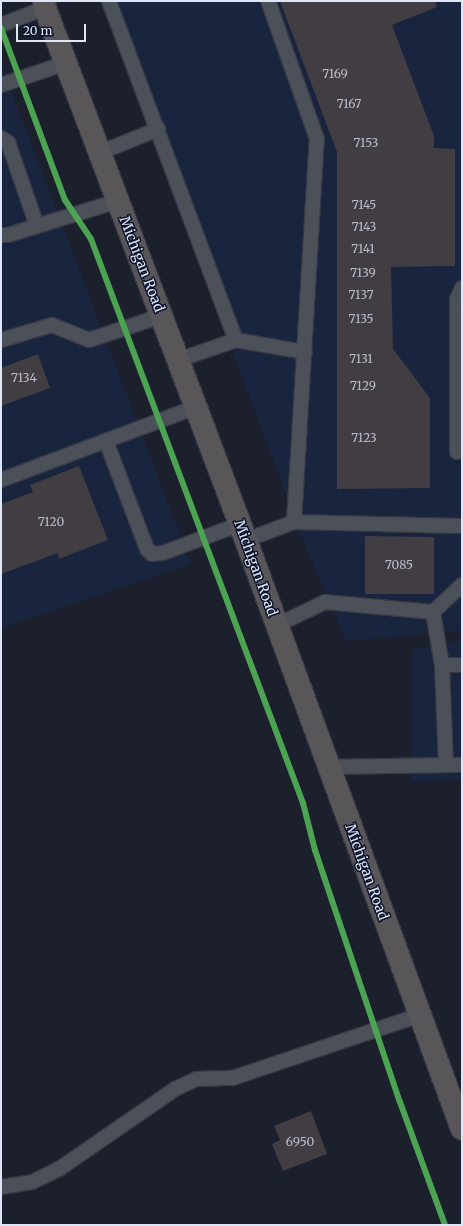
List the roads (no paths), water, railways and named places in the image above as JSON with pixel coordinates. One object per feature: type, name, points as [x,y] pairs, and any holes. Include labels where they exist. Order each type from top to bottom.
[{"type":"main road","name":"Michigan Road","points":[[41,3],[66,63],[243,532],[462,1129]]},
{"type":"lane","points":[[109,1],[236,340]]},
{"type":"lane","points":[[268,1],[317,139],[294,522]]},
{"type":"lane","points":[[1,25],[41,3]]},
{"type":"lane","points":[[1,85],[66,63]]},
{"type":"lane","points":[[100,153],[158,129]]},
{"type":"lane","points":[[1,138],[8,142],[37,226]]},
{"type":"lane","points":[[1,235],[37,226],[118,201]]},
{"type":"lane","points":[[457,452],[457,299],[462,288]]},
{"type":"lane","points":[[1,340],[52,325],[89,340],[161,316]]},
{"type":"lane","points":[[178,360],[236,340],[304,352]]},
{"type":"lane","points":[[1,480],[196,407]]},
{"type":"lane","points":[[106,441],[147,549],[152,554],[163,553],[243,532],[294,522],[462,526]]},
{"type":"lane","points":[[276,625],[325,602],[433,612],[462,585]]},
{"type":"lane","points":[[433,612],[442,665],[446,765]]},
{"type":"lane","points":[[442,665],[462,665]]},
{"type":"lane","points":[[329,766],[462,765]]},
{"type":"lane","points":[[1,1186],[32,1182],[59,1169],[175,1089],[196,1079],[233,1078],[420,1015]]}]
